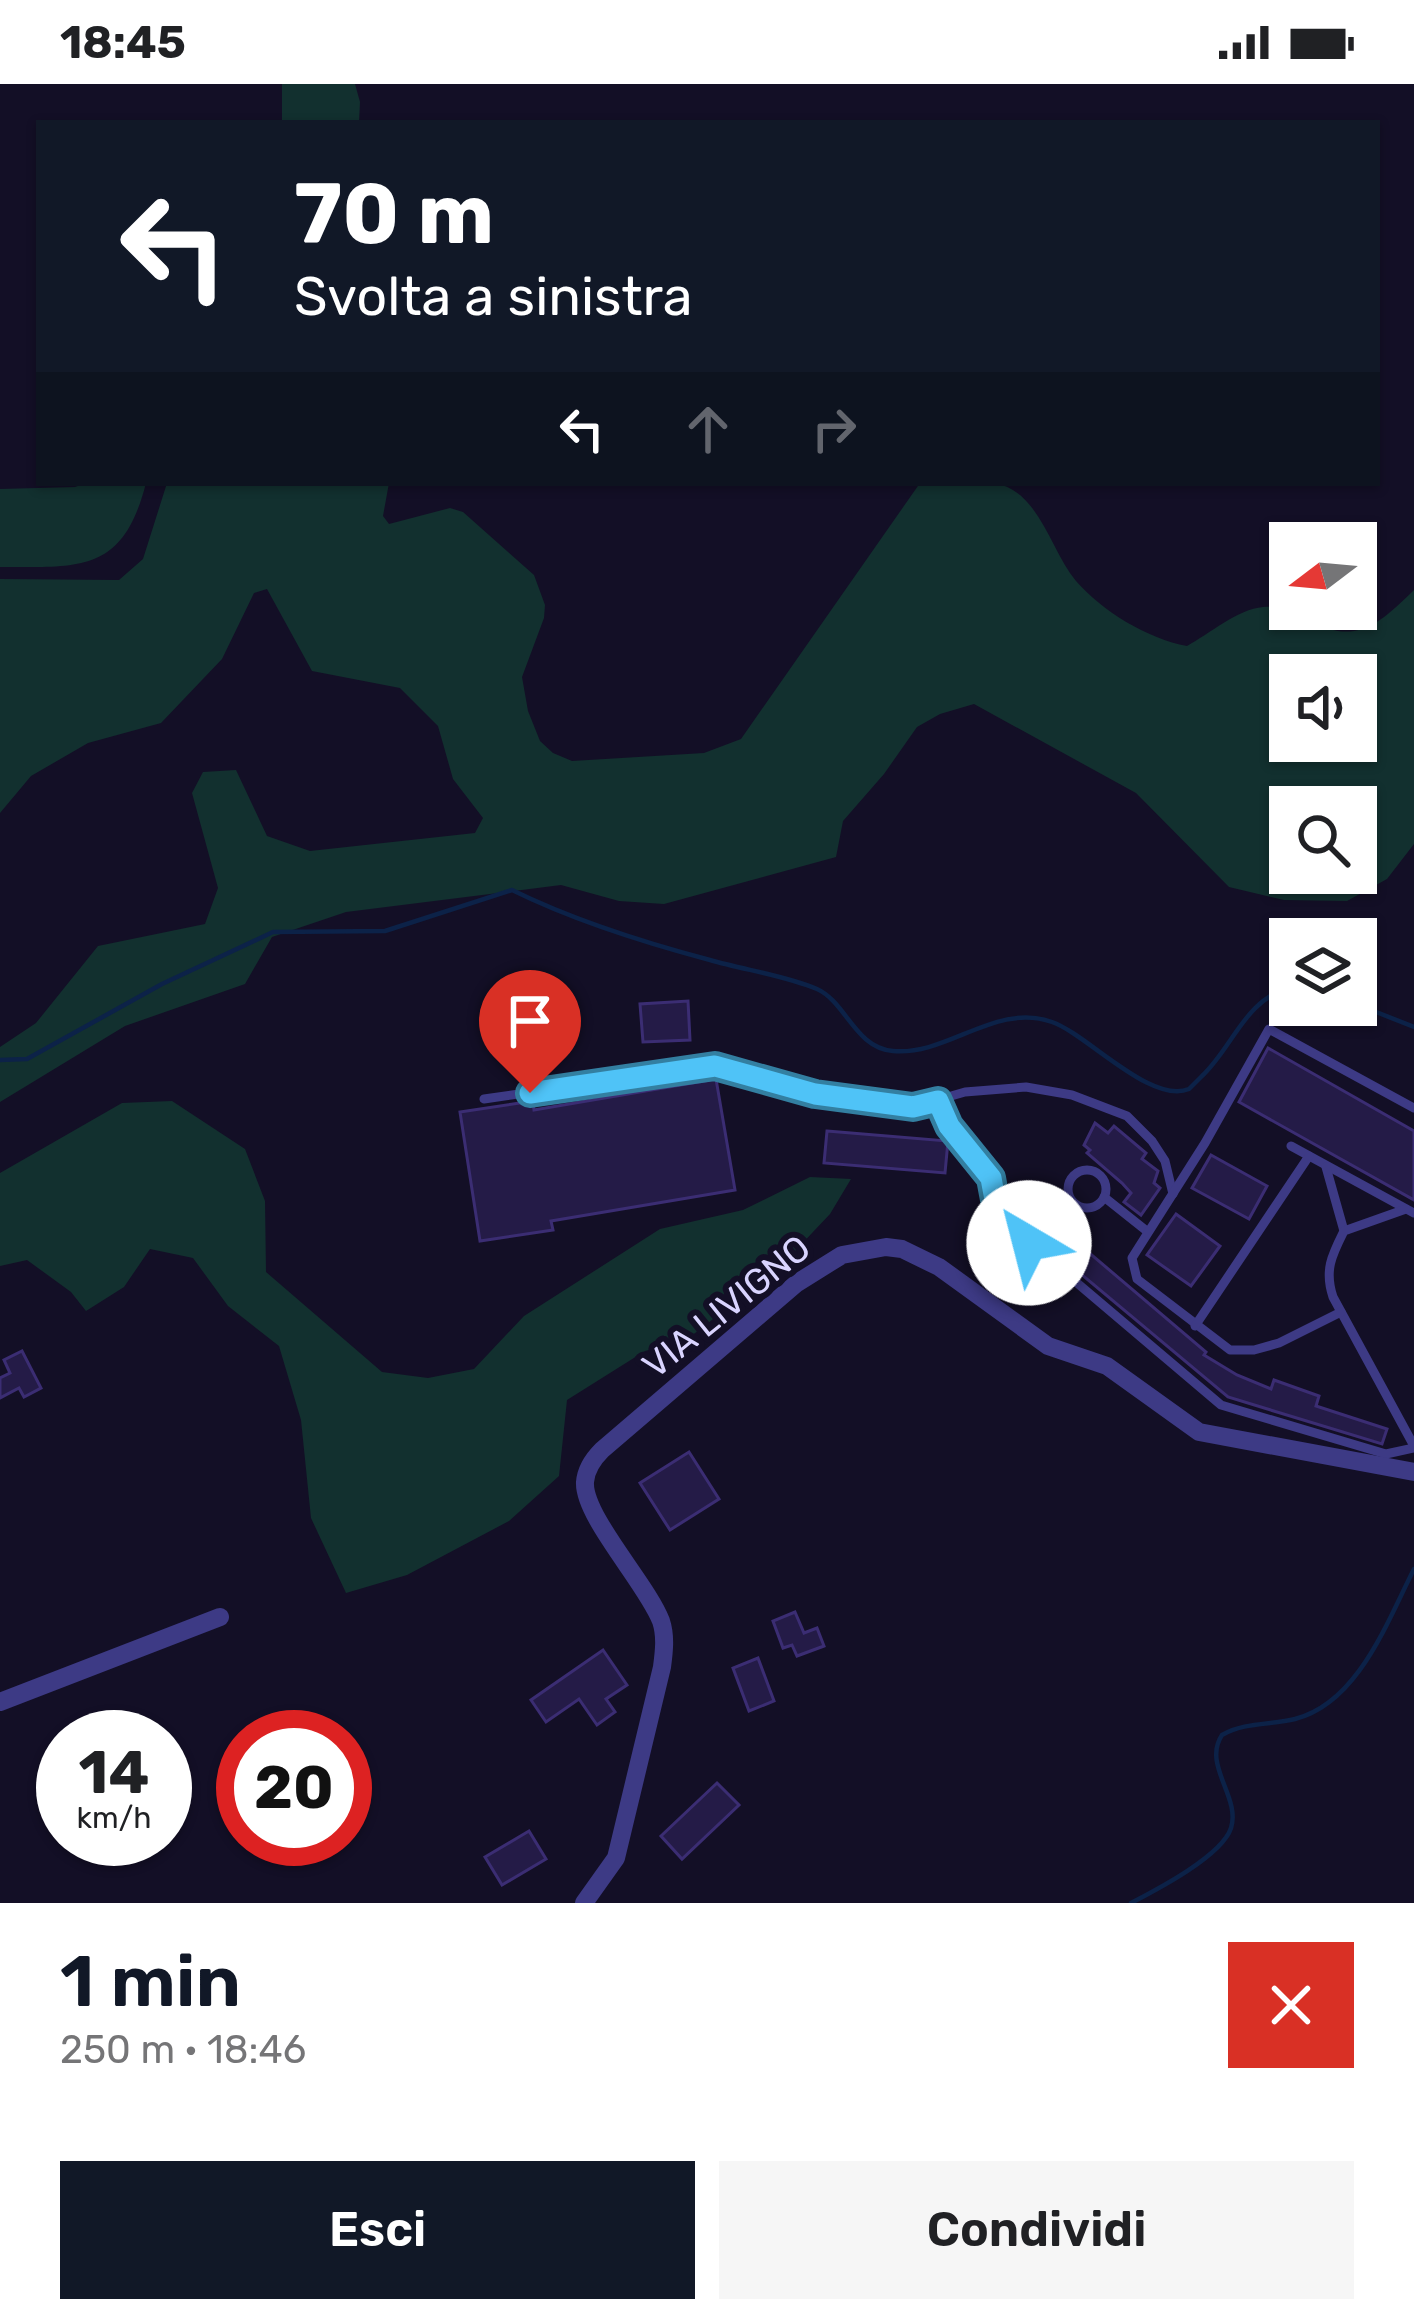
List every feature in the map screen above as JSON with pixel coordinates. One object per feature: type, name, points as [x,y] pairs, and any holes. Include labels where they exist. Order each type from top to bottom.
[{"type":"street","name":"VIA LIVIGNO","points":[[584,1903],[616,1858],[664,1642],[659,1617],[591,1507],[585,1486],[588,1469],[602,1450],[797,1283],[842,1255],[886,1247],[921,1257],[1023,1331],[1048,1346],[1107,1366],[1199,1432],[1414,1472]]},
{"type":"street","points":[[0,1702],[220,1617]]},
{"type":"lane","points":[[1341,1312],[1280,1343],[1243,1351],[1223,1347],[1137,1279],[1132,1258],[1269,1029],[1414,1108]]},
{"type":"lane","points":[[484,1099],[715,1066],[815,1094],[913,1107],[965,1092],[1026,1087],[1105,1106],[1126,1116],[1165,1161],[1173,1194]]},
{"type":"lane","points":[[938,1101],[949,1126],[991,1178],[998,1216],[1221,1405],[1386,1454],[1414,1447],[1341,1312],[1327,1274],[1344,1231],[1325,1165]]},
{"type":"lane","points":[[1291,1146],[1410,1211]]},
{"type":"lane","points":[[1195,1327],[1309,1156]]},
{"type":"lane","points":[[1105,1197],[1098,1205],[1081,1207],[1068,1195],[1067,1184],[1076,1172],[1091,1169],[1104,1180],[1105,1197],[1148,1232]]},
{"type":"lane","points":[[1344,1231],[1410,1211]]},
{"type":"green space","points":[[282,84],[355,84],[359,120],[282,120]]},
{"type":"green space","points":[[145,486],[125,534],[95,559],[54,567],[0,567],[0,489]]},
{"type":"green space","points":[[166,486],[388,486],[383,516],[389,524],[450,508],[463,512],[534,575],[545,605],[544,618],[522,677],[540,741],[553,753],[572,761],[704,753],[741,739],[918,486],[1002,486],[1034,510],[1076,581],[1099,603],[1157,637],[1187,646],[1234,617],[1263,607],[1269,607],[1269,630],[1377,630],[1377,622],[1414,590],[1414,844],[1387,879],[1377,884],[1377,786],[1269,786],[1269,894],[1360,894],[1347,901],[1284,900],[1229,887],[1136,793],[974,704],[917,727],[843,821],[836,857],[664,904],[619,901],[561,885],[346,912],[272,937],[245,984],[125,1026],[0,1102],[0,1047],[36,1023],[98,946],[205,924],[218,888],[192,793],[203,772],[236,770],[267,836],[310,851],[475,833],[483,818],[453,779],[438,726],[400,688],[312,671],[267,589],[254,593],[222,659],[161,723],[88,743],[31,776],[0,813],[0,579],[119,580],[143,559]]},
{"type":"green space","points":[[172,1101],[245,1149],[265,1201],[266,1272],[382,1372],[428,1378],[474,1369],[524,1316],[660,1229],[743,1210],[810,1177],[851,1179],[830,1214],[778,1269],[686,1340],[645,1351],[567,1400],[559,1476],[509,1521],[407,1575],[346,1593],[311,1518],[301,1420],[279,1346],[228,1306],[193,1258],[150,1249],[124,1287],[86,1311],[71,1292],[27,1260],[0,1266],[0,1173],[122,1103]]},
{"type":"building","points":[[688,1001],[690,1040],[643,1042],[640,1004]]},
{"type":"building","points":[[1268,1048],[1414,1131],[1414,1200],[1239,1102]]},
{"type":"building","points":[[716,1079],[735,1190],[551,1221],[553,1230],[480,1241],[460,1112],[533,1101],[534,1110]]},
{"type":"building","points":[[1095,1123],[1108,1133],[1114,1126],[1146,1153],[1142,1159],[1158,1171],[1154,1183],[1160,1188],[1141,1215],[1124,1202],[1131,1193],[1087,1153],[1090,1150],[1084,1145]]},
{"type":"building","points":[[827,1131],[948,1141],[945,1173],[824,1163]]},
{"type":"building","points":[[1211,1155],[1267,1186],[1249,1219],[1192,1188]]},
{"type":"building","points":[[1034,1206],[1204,1355],[1271,1389],[1274,1380],[1319,1396],[1316,1406],[1387,1429],[1382,1444],[1228,1397],[1020,1223]]},
{"type":"building","points":[[1176,1214],[1220,1246],[1191,1286],[1147,1255]]},
{"type":"building","points":[[22,1351],[41,1388],[24,1397],[19,1388],[0,1398],[0,1378],[10,1373],[4,1360]]},
{"type":"building","points":[[689,1452],[719,1499],[670,1530],[640,1483]]},
{"type":"building","points":[[795,1612],[804,1633],[817,1628],[824,1646],[797,1656],[792,1645],[783,1648],[773,1621]]},
{"type":"building","points":[[603,1650],[627,1685],[606,1699],[615,1712],[597,1725],[579,1699],[546,1722],[531,1700]]},
{"type":"building","points":[[758,1658],[774,1701],[749,1711],[733,1668]]},
{"type":"building","points":[[717,1783],[739,1805],[682,1859],[661,1836]]},
{"type":"building","points":[[529,1831],[546,1859],[502,1885],[485,1857]]},
{"type":"waterway","points":[[0,1060],[27,1059],[162,984],[273,932],[385,931],[512,890],[634,938],[817,989],[880,1048],[913,1050],[991,1024],[1031,1018],[1066,1029],[1138,1078],[1174,1091],[1189,1089],[1269,998]]},
{"type":"waterway","points":[[1377,1012],[1414,1027]]},
{"type":"waterway","points":[[1131,1903],[1202,1861],[1231,1828],[1231,1805],[1216,1758],[1222,1735],[1295,1719],[1336,1696],[1368,1658],[1414,1569]]},
{"type":"route","points":[[530,1093],[715,1066],[815,1094],[913,1107],[938,1101],[949,1126],[991,1178],[998,1216],[1029,1243]]}]
